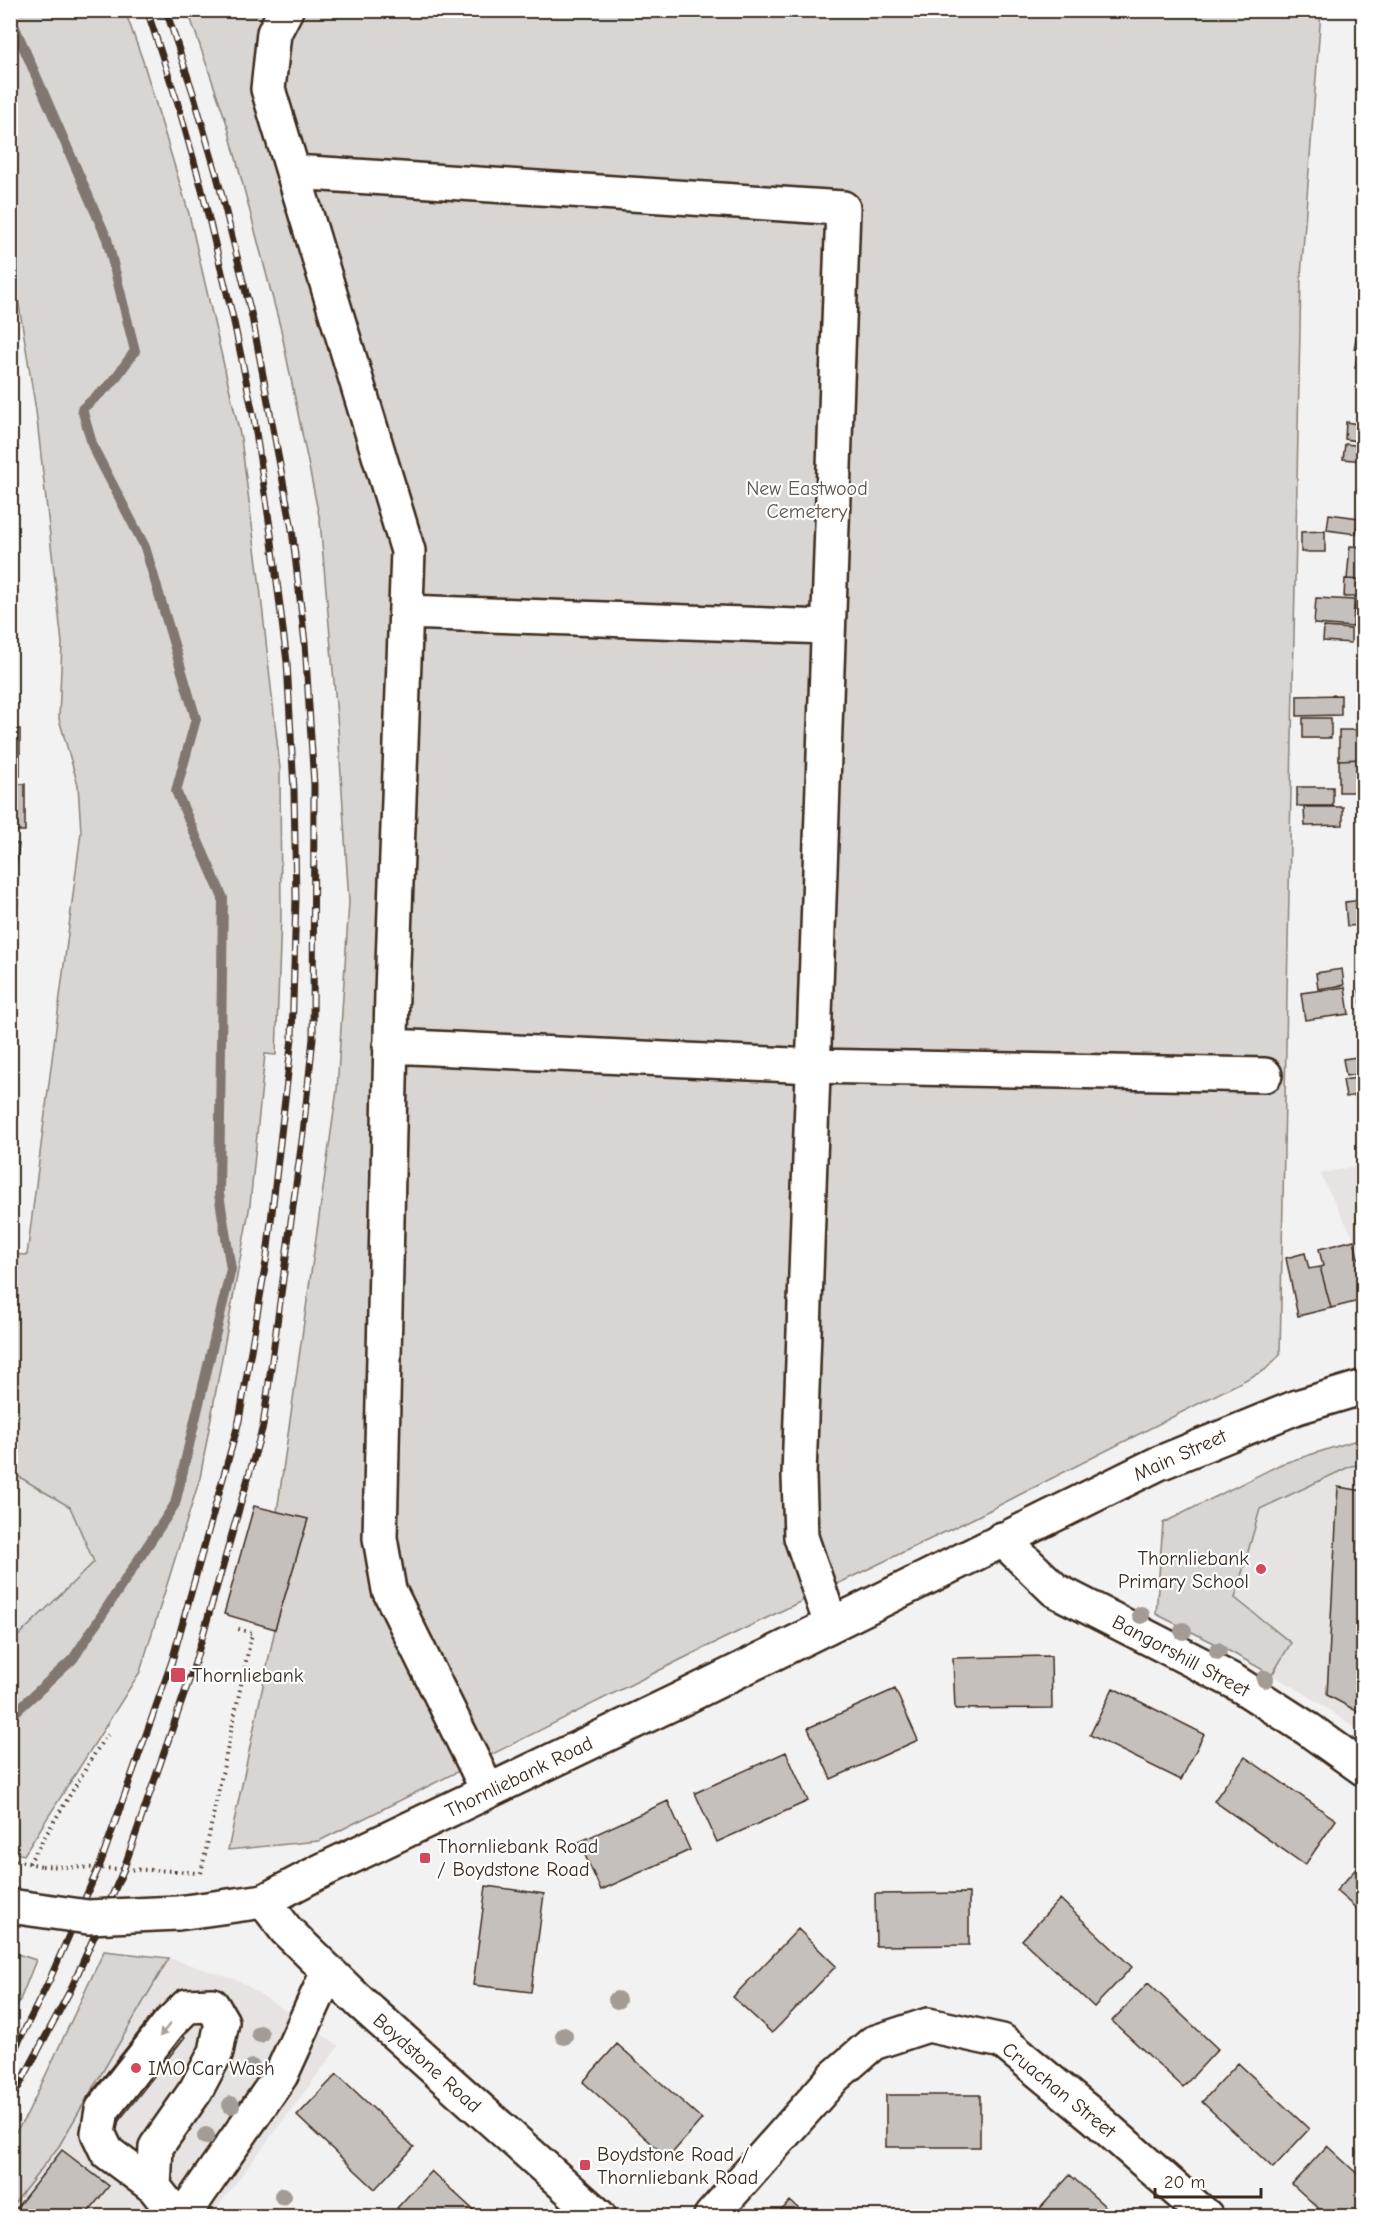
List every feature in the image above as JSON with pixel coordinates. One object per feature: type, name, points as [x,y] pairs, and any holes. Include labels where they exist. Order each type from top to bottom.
[{"type":"street","points":[[286,10],[274,33],[268,89],[408,551],[390,1046],[380,1538],[389,1590],[488,1791]]},
{"type":"street","points":[[294,172],[843,208],[798,1476],[801,1537],[831,1624]]},
{"type":"street","points":[[406,612],[828,627]]},
{"type":"street","points":[[390,1046],[813,1066],[1265,1075]]},
{"type":"street","name":"Main Street","points":[[1002,1539],[1157,1464],[1233,1431],[1297,1407],[1364,1387]]},
{"type":"street","name":"Thornliebank Road","points":[[10,1906],[88,1917],[178,1913],[264,1901],[1002,1539]]},
{"type":"street","name":"Bangorshill Street","points":[[1002,1539],[1055,1590],[1235,1682],[1364,1768]]},
{"type":"street","name":"Boydstone Road","points":[[264,1901],[285,1930],[328,1972],[599,2217]]},
{"type":"street","points":[[183,2217],[281,2075],[328,1972]]},
{"type":"street","points":[[154,2187],[156,2147],[196,2090],[216,2052],[222,2022],[213,2005],[187,2006],[169,2024],[102,2110],[98,2133],[107,2152],[154,2187],[177,2217]]},
{"type":"street","name":"Cruachan Street","points":[[711,2217],[835,2076],[873,2043],[928,2025],[1002,2041],[1093,2116],[1206,2217]]},
{"type":"path","points":[[201,1874],[252,1633],[235,1628]]},
{"type":"path","points":[[29,1863],[108,1735]]},
{"type":"path","points":[[10,1860],[42,1866],[175,1871]]},
{"type":"shaded area","points":[[1364,1164],[1363,1256],[1320,1174]]},
{"type":"shaded area","name":"Thornliebank Primary School","points":[[1363,1438],[1363,1733],[1304,1693],[1220,1646],[1156,1614],[1163,1523],[1281,1464]]},
{"type":"shaded area","points":[[11,1472],[71,1507],[94,1562],[11,1643]]},
{"type":"shaded area","points":[[169,1958],[240,1981],[339,2046],[211,2216],[11,2216],[10,2208],[59,2146]]},
{"type":"green space","points":[[11,10],[125,11],[143,61],[189,214],[241,439],[280,769],[281,917],[276,1055],[265,1054],[250,1205],[200,1478],[140,1672],[24,1855],[11,1852],[11,1643],[94,1562],[70,1507],[11,1472],[11,1254],[27,1255],[81,832],[78,785],[59,719],[62,643],[36,411],[11,255]]},
{"type":"green space","name":"New Eastwood Cemetery","points":[[188,11],[1321,11],[1301,276],[1280,1355],[1265,1370],[974,1518],[696,1652],[319,1841],[228,1850],[275,1629],[308,1519],[277,1512],[337,1090],[349,902],[338,728],[320,521],[281,330],[227,124]]},
{"type":"green space","points":[[1363,1438],[1363,1464],[1351,1466],[1260,1509],[1235,1598],[1291,1643],[1272,1675],[1156,1614],[1163,1523],[1281,1464]]},
{"type":"green space","points":[[104,1951],[169,1958],[59,2146],[11,2208],[11,2139],[27,2115]]},
{"type":"green space","points":[[11,1952],[36,1960],[18,2005],[11,2002]]},
{"type":"building","points":[[1357,334],[1364,336],[1364,350],[1354,349]]},
{"type":"building","points":[[1358,352],[1364,353],[1364,369],[1355,368]]},
{"type":"building","points":[[1346,422],[1364,425],[1364,442],[1345,439]]},
{"type":"building","points":[[1345,444],[1364,446],[1364,461],[1343,459]]},
{"type":"building","points":[[1329,514],[1359,518],[1356,534],[1327,530]]},
{"type":"building","points":[[1325,531],[1325,552],[1301,552],[1301,532]]},
{"type":"building","points":[[1350,546],[1364,547],[1364,580],[1347,579]]},
{"type":"building","points":[[1345,579],[1364,580],[1364,614],[1355,613],[1356,597],[1344,597]]},
{"type":"building","points":[[1316,598],[1354,600],[1353,627],[1314,624]]},
{"type":"building","points":[[1324,627],[1351,629],[1351,643],[1323,641]]},
{"type":"building","points":[[10,669],[12,669],[12,720],[10,720]]},
{"type":"building","points":[[1341,695],[1341,715],[1297,716],[1297,696]]},
{"type":"building","points":[[1303,718],[1331,718],[1331,738],[1303,738]]},
{"type":"building","points":[[1362,727],[1364,759],[1339,760],[1339,730],[1362,730]]},
{"type":"building","points":[[10,729],[20,729],[20,776],[10,776]]},
{"type":"building","points":[[1362,759],[1364,792],[1339,792],[1339,760]]},
{"type":"building","points":[[10,784],[25,784],[25,831],[10,831]]},
{"type":"building","points":[[1297,787],[1333,787],[1333,806],[1297,806]]},
{"type":"building","points":[[1304,807],[1343,807],[1343,825],[1305,826]]},
{"type":"building","points":[[10,843],[19,844],[13,893],[10,893]]},
{"type":"building","points":[[10,900],[18,901],[11,953],[10,953]]},
{"type":"building","points":[[1364,900],[1364,925],[1347,926],[1345,902]]},
{"type":"building","points":[[1342,969],[1344,985],[1318,989],[1316,973]]},
{"type":"building","points":[[1345,987],[1349,1014],[1305,1020],[1301,993]]},
{"type":"building","points":[[1364,987],[1364,1021],[1359,988]]},
{"type":"building","points":[[1364,1056],[1364,1073],[1346,1076],[1343,1059]]},
{"type":"building","points":[[1364,1077],[1364,1094],[1346,1097],[1343,1080]]},
{"type":"building","points":[[1354,1240],[1358,1258],[1361,1258],[1364,1265],[1363,1300],[1331,1308],[1320,1267],[1323,1266],[1319,1249]]},
{"type":"building","points":[[1305,1253],[1309,1269],[1320,1267],[1331,1308],[1298,1316],[1286,1258]]},
{"type":"building","points":[[1338,1487],[1364,1491],[1364,1715],[1327,1695]]},
{"type":"building","points":[[254,1506],[308,1519],[275,1629],[224,1614]]},
{"type":"building","points":[[1051,1656],[1052,1708],[955,1709],[953,1658]]},
{"type":"building","points":[[1113,1688],[1204,1734],[1181,1780],[1090,1735]]},
{"type":"building","points":[[895,1689],[918,1740],[831,1779],[808,1728]]},
{"type":"building","points":[[786,1752],[808,1801],[717,1842],[695,1793]]},
{"type":"building","points":[[1245,1757],[1336,1820],[1305,1865],[1214,1801]]},
{"type":"building","points":[[668,1801],[690,1850],[601,1890],[579,1842]]},
{"type":"building","points":[[1364,1860],[1364,1915],[1336,1891]]},
{"type":"building","points":[[486,1886],[544,1894],[531,1992],[473,1985]]},
{"type":"building","points":[[969,1893],[969,1945],[876,1946],[875,1894]]},
{"type":"building","points":[[1060,1899],[1132,1967],[1094,2007],[1022,1940]]},
{"type":"building","points":[[798,1929],[836,1966],[772,2033],[733,1997]]},
{"type":"building","points":[[1148,1983],[1218,2049],[1183,2087],[1112,2021]]},
{"type":"building","name":"IMO Car Wash","points":[[154,2013],[185,2037],[118,2122],[87,2098]]},
{"type":"building","points":[[617,2044],[702,2119],[668,2158],[583,2082]]},
{"type":"building","points":[[1238,2063],[1309,2129],[1273,2168],[1202,2102]]},
{"type":"building","points":[[337,2074],[414,2147],[375,2189],[297,2116]]},
{"type":"building","points":[[886,2095],[980,2095],[980,2147],[886,2147]]},
{"type":"building","points":[[1327,2146],[1364,2180],[1364,2216],[1327,2216],[1292,2184]]},
{"type":"building","points":[[62,2150],[109,2186],[85,2216],[10,2216]]},
{"type":"building","points":[[431,2171],[480,2216],[405,2216],[397,2208]]},
{"type":"building","points":[[1070,2175],[1116,2216],[1037,2216],[1035,2214]]},
{"type":"building","points":[[790,2201],[807,2216],[776,2216]]},
{"type":"waterway","points":[[10,16],[107,239],[135,351],[112,383],[82,409],[93,447],[145,547],[196,719],[176,791],[223,898],[219,1194],[231,1269],[175,1504],[73,1659],[10,1717]]},
{"type":"railway","points":[[10,2059],[49,1981],[101,1862],[172,1661],[239,1421],[267,1256],[292,1038],[296,898],[294,790],[287,662],[271,534],[254,419],[234,322],[201,186],[177,101],[147,10]]},
{"type":"railway","points":[[10,2103],[70,1991],[123,1871],[194,1666],[263,1426],[303,1133],[313,1038],[314,785],[305,643],[292,529],[252,317],[217,176],[166,10]]},
{"type":"place","name":"Thornliebank Primary School","points":[[1261,1569]]},
{"type":"place","name":"Thornliebank","points":[[178,1675]]},
{"type":"place","name":"Thornliebank Road / Boydstone Road","points":[[425,1858]]},
{"type":"place","name":"IMO Car Wash","points":[[136,2068]]},
{"type":"place","name":"Boydstone Road / Thornliebank Road","points":[[585,2165]]}]
